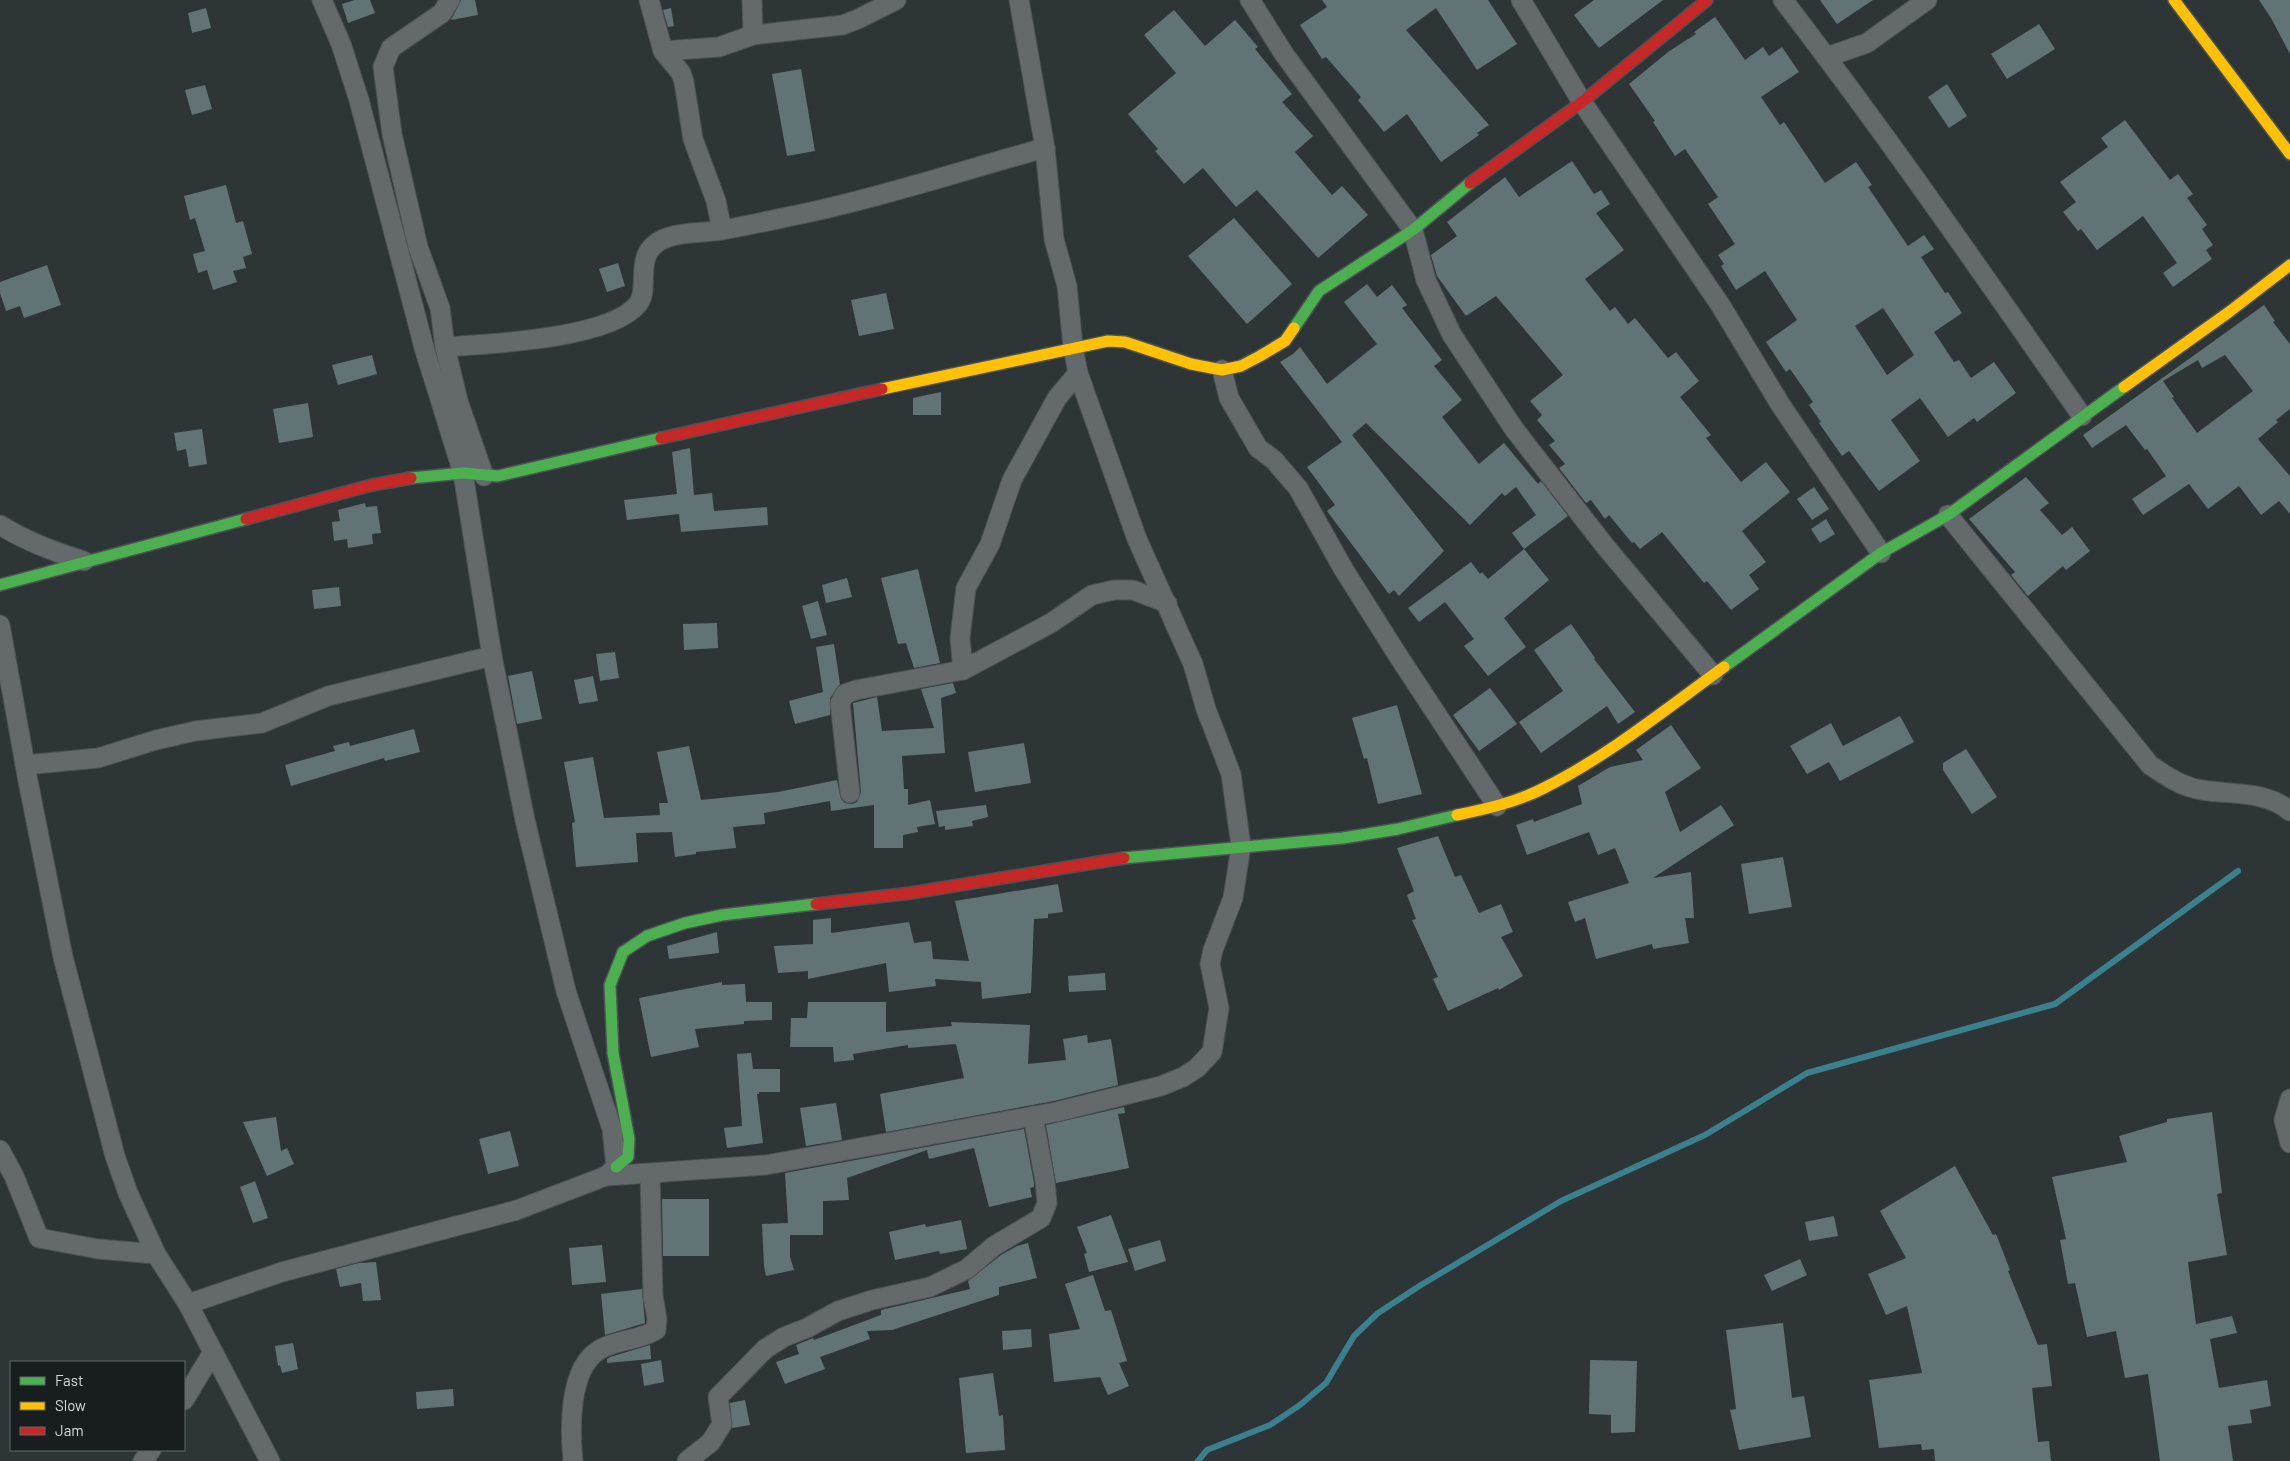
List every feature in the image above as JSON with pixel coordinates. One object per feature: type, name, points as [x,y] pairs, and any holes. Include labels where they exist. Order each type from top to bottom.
[{"type":"main road","points":[[0,585],[372,485],[412,478],[463,473],[498,476],[534,466],[1073,347],[1108,341],[1125,342],[1191,364],[1222,370],[1241,366],[1285,341],[1319,291],[1413,230],[1468,186],[1582,102],[1707,0]]},
{"type":"main road","points":[[2174,0],[2290,154]]},
{"type":"main road","points":[[611,1172],[628,1157],[629,1139],[613,1053],[610,985],[623,952],[647,936],[685,923],[722,915],[911,893],[1133,857],[1343,838],[1398,829],[1497,806],[1543,789],[1610,749],[1881,553],[1948,515],[2082,416],[2230,312],[2290,265]]},
{"type":"street","points":[[322,0],[341,44],[359,100],[425,351],[463,473],[492,656],[525,820],[566,991],[612,1129],[611,1172]]},
{"type":"street","points":[[450,0],[442,14],[391,48],[383,67],[392,134],[404,192],[418,247],[440,308],[445,347],[458,401],[484,476]]},
{"type":"street","points":[[649,0],[663,51],[681,73],[684,82],[693,139],[716,201],[722,230]]},
{"type":"street","points":[[752,0],[753,35]]},
{"type":"street","points":[[663,51],[719,47],[753,35],[843,25],[896,0]]},
{"type":"street","points":[[188,1304],[282,1272],[517,1210],[611,1172],[650,1174],[766,1165],[1033,1116],[1161,1086],[1184,1077],[1198,1068],[1212,1052],[1219,1008],[1210,964],[1213,950],[1233,898],[1241,846],[1232,774],[1206,709],[1193,664],[1167,602],[1137,539],[1078,372],[1073,347],[1067,286],[1054,239],[1045,148],[1019,0]]},
{"type":"street","points":[[1250,0],[1284,54],[1413,230],[1426,280],[1452,335],[1514,429],[1605,546],[1714,675]]},
{"type":"street","points":[[1521,0],[1582,102],[1721,306],[1780,404],[1881,553]]},
{"type":"street","points":[[1783,0],[1827,57],[2082,416]]},
{"type":"street","points":[[1827,57],[1867,43],[1927,0]]},
{"type":"street","points":[[445,347],[522,342],[595,328],[623,315],[639,303],[643,288],[643,269],[646,258],[655,244],[670,237],[722,230],[872,198],[1045,148]]},
{"type":"street","points":[[1222,370],[1229,398],[1258,448],[1274,460],[1298,488],[1344,570],[1396,654],[1497,806]]},
{"type":"street","points":[[962,670],[960,638],[966,588],[990,544],[1012,480],[1057,398],[1078,372]]},
{"type":"street","points":[[1948,515],[2150,766],[2173,781],[2200,790],[2255,795],[2281,804],[2290,811]]},
{"type":"street","points":[[0,525],[22,539],[86,562]]},
{"type":"street","points":[[850,793],[840,703],[845,694],[856,690],[962,670],[1051,623],[1092,595],[1114,590],[1133,590],[1167,602]]},
{"type":"street","points":[[0,625],[25,766],[63,957],[113,1148],[128,1193],[156,1254],[188,1304],[270,1461]]},
{"type":"street","points":[[25,766],[98,758],[156,740],[196,731],[262,723],[328,696],[492,656]]},
{"type":"street","points":[[2290,1099],[2284,1120],[2290,1143]]},
{"type":"street","points":[[687,1461],[711,1442],[722,1424],[718,1397],[765,1349],[838,1311],[872,1300],[930,1287],[967,1270],[994,1246],[1041,1218],[1047,1204],[1033,1116]]},
{"type":"street","points":[[0,1150],[14,1176],[39,1238],[98,1249],[156,1254]]},
{"type":"street","points":[[573,1461],[570,1430],[573,1407],[577,1384],[587,1359],[599,1349],[648,1335],[656,1330],[657,1319],[653,1296],[650,1174]]},
{"type":"street","points":[[185,1398],[213,1352]]},
{"type":"building","points":[[355,0],[370,0],[375,13],[348,23],[342,4]]},
{"type":"building","points":[[461,0],[475,0],[478,15],[451,20]]},
{"type":"building","points":[[1322,0],[1488,0],[1517,44],[1477,70],[1436,8],[1406,30],[1489,125],[1477,133],[1479,135],[1441,162],[1407,114],[1384,132],[1358,100],[1361,97],[1326,57],[1322,59],[1300,25],[1327,7]]},
{"type":"building","points":[[1594,0],[1663,0],[1599,48],[1574,15]]},
{"type":"building","points":[[1820,0],[1873,0],[1837,24]]},
{"type":"building","points":[[2259,0],[2290,0],[2290,54],[2271,18]]},
{"type":"building","points":[[206,8],[211,28],[192,33],[188,13]]},
{"type":"building","points":[[671,8],[674,26],[668,27],[663,10]]},
{"type":"building","points":[[1174,10],[1205,46],[1235,20],[1258,47],[1255,49],[1292,94],[1282,102],[1313,136],[1295,152],[1332,195],[1342,186],[1368,215],[1318,258],[1257,190],[1236,207],[1203,168],[1184,184],[1155,151],[1158,149],[1128,114],[1176,73],[1144,35]]},
{"type":"building","points":[[1715,17],[1745,60],[1763,47],[1769,56],[1782,47],[1799,72],[1761,97],[1780,125],[1784,122],[1825,183],[1856,162],[1872,185],[1868,187],[1908,246],[1924,235],[1934,249],[1921,257],[1945,293],[1948,292],[1962,313],[1934,332],[1954,362],[1959,360],[1971,378],[1994,362],[2016,393],[1977,422],[1974,418],[1948,437],[1920,398],[1891,420],[1920,461],[1879,491],[1849,451],[1842,456],[1809,405],[1813,402],[1790,369],[1786,372],[1766,342],[1797,320],[1765,271],[1736,290],[1721,266],[1724,264],[1718,255],[1735,244],[1708,204],[1718,197],[1685,149],[1675,156],[1653,122],[1655,121],[1629,84],[1668,52],[1696,34],[1694,32]],"holes":[[[1883,308],[1914,355],[1887,375],[1855,326]]]},
{"type":"building","points":[[2039,24],[2055,49],[2007,79],[1991,54]]},
{"type":"building","points":[[801,69],[815,151],[787,156],[772,74]]},
{"type":"building","points":[[1947,84],[1967,116],[1949,128],[1928,97]]},
{"type":"building","points":[[205,85],[212,109],[192,115],[185,90]]},
{"type":"building","points":[[2125,120],[2170,180],[2178,174],[2193,194],[2187,198],[2207,225],[2202,229],[2213,245],[2206,250],[2212,259],[2173,287],[2163,273],[2177,263],[2143,216],[2097,250],[2081,229],[2078,231],[2063,212],[2076,202],[2060,182],[2108,147],[2101,138]]},
{"type":"building","points":[[1572,161],[1594,194],[1601,190],[1610,204],[1596,213],[1624,250],[1585,279],[1610,311],[1615,307],[1628,324],[1635,318],[1668,358],[1676,352],[1699,381],[1680,397],[1711,435],[1706,438],[1741,482],[1766,462],[1790,492],[1742,531],[1766,562],[1749,575],[1759,589],[1731,610],[1707,581],[1704,583],[1662,532],[1640,549],[1634,542],[1632,543],[1609,515],[1605,519],[1591,500],[1586,503],[1559,468],[1565,464],[1549,445],[1555,441],[1537,420],[1542,415],[1530,401],[1563,375],[1496,296],[1466,316],[1437,276],[1431,255],[1457,236],[1447,222],[1505,177],[1519,197]]},
{"type":"building","points":[[226,185],[236,223],[243,221],[252,254],[243,257],[246,268],[233,271],[237,282],[213,290],[207,270],[198,273],[193,254],[205,251],[195,218],[190,220],[184,196]]},
{"type":"building","points":[[1234,218],[1292,284],[1247,324],[1188,256]]},
{"type":"building","points":[[618,263],[625,286],[607,292],[599,269]]},
{"type":"building","points":[[47,265],[61,305],[24,318],[20,306],[6,311],[0,293],[0,282]]},
{"type":"building","points":[[1367,284],[1377,297],[1392,285],[1407,305],[1402,308],[1442,360],[1434,366],[1462,400],[1442,417],[1479,464],[1504,443],[1538,484],[1541,481],[1568,516],[1524,549],[1512,533],[1536,515],[1516,487],[1505,496],[1502,493],[1470,525],[1366,423],[1352,435],[1444,551],[1399,596],[1394,590],[1389,594],[1327,511],[1335,505],[1307,467],[1342,442],[1280,362],[1300,347],[1327,384],[1377,344],[1344,302]]},
{"type":"building","points":[[886,293],[894,329],[859,336],[851,300]]},
{"type":"building","points":[[2264,305],[2275,321],[2273,322],[2290,344],[2290,409],[2276,420],[2278,422],[2258,439],[2290,476],[2290,514],[2279,501],[2261,515],[2239,486],[2208,509],[2189,484],[2143,515],[2132,499],[2166,476],[2147,449],[2145,450],[2126,425],[2092,448],[2083,435]],"holes":[[[2225,355],[2253,391],[2197,433],[2172,398],[2174,397],[2163,381],[2198,360],[2202,368]]]},
{"type":"building","points":[[372,355],[377,374],[338,385],[332,365]]},
{"type":"building","points":[[941,392],[941,415],[913,415],[913,398]]},
{"type":"building","points":[[308,403],[313,437],[279,443],[273,409]]},
{"type":"building","points":[[202,429],[207,464],[189,467],[186,449],[177,451],[174,433]]},
{"type":"building","points":[[690,448],[694,495],[712,493],[714,511],[767,507],[768,525],[681,532],[679,514],[627,520],[624,500],[677,494],[672,452]]},
{"type":"building","points":[[2026,477],[2049,503],[2040,510],[2062,535],[2072,527],[2090,551],[2066,570],[2063,566],[2028,596],[2011,575],[2015,572],[1969,519]]},
{"type":"building","points":[[1814,487],[1829,509],[1812,520],[1797,499]]},
{"type":"building","points":[[365,503],[366,507],[377,506],[381,533],[372,534],[373,544],[348,548],[347,539],[334,541],[332,522],[340,521],[338,510]]},
{"type":"building","points":[[1826,519],[1835,534],[1820,543],[1811,529]]},
{"type":"building","points":[[1524,549],[1549,580],[1504,618],[1526,647],[1488,676],[1464,646],[1474,639],[1445,602],[1419,622],[1408,608],[1471,562],[1480,574],[1482,572],[1488,579]]},
{"type":"building","points":[[918,569],[940,663],[914,668],[906,643],[898,644],[881,578]]},
{"type":"building","points":[[847,578],[852,597],[826,603],[822,585]]},
{"type":"building","points":[[339,587],[341,606],[314,609],[312,590]]},
{"type":"building","points":[[818,601],[827,635],[811,639],[802,606]]},
{"type":"building","points":[[717,623],[718,648],[684,650],[683,624]]},
{"type":"building","points":[[1571,624],[1594,659],[1635,712],[1618,724],[1607,706],[1541,753],[1519,722],[1563,691],[1534,650]]},
{"type":"building","points":[[834,644],[840,684],[830,698],[830,715],[795,724],[789,701],[823,692],[816,647]]},
{"type":"building","points":[[615,652],[619,678],[600,681],[596,654]]},
{"type":"building","points":[[532,671],[542,719],[517,724],[508,676]]},
{"type":"building","points":[[593,676],[598,701],[579,704],[574,680]]},
{"type":"building","points":[[953,683],[956,693],[941,698],[945,753],[902,756],[904,789],[908,789],[908,805],[930,800],[935,824],[917,827],[918,832],[903,835],[903,848],[874,848],[874,805],[831,811],[830,801],[764,813],[765,824],[733,827],[736,848],[696,852],[696,854],[675,857],[672,832],[636,833],[638,862],[576,867],[572,823],[575,822],[564,762],[593,757],[604,818],[660,815],[659,803],[668,803],[657,752],[689,746],[701,800],[778,792],[837,780],[841,799],[845,803],[852,804],[857,802],[861,792],[853,703],[877,697],[882,731],[934,728],[921,689]]},
{"type":"building","points":[[1490,688],[1517,724],[1479,751],[1453,715]]},
{"type":"building","points":[[1397,705],[1422,794],[1378,804],[1367,758],[1364,759],[1352,718]]},
{"type":"building","points":[[1900,716],[1914,742],[1840,781],[1829,762],[1807,774],[1790,746],[1831,723],[1843,746]]},
{"type":"building","points":[[1671,725],[1701,768],[1665,792],[1680,832],[1721,805],[1734,825],[1653,878],[1691,872],[1694,918],[1685,918],[1689,943],[1653,949],[1652,944],[1596,959],[1585,918],[1575,922],[1568,902],[1629,883],[1615,848],[1598,855],[1589,832],[1527,855],[1516,825],[1533,819],[1534,822],[1582,804],[1578,786],[1610,767],[1643,760],[1636,750]]},
{"type":"building","points":[[414,729],[420,752],[385,761],[384,758],[291,786],[285,765],[335,751],[333,746],[349,742],[350,746]]},
{"type":"building","points":[[1024,743],[1031,783],[975,792],[968,752]]},
{"type":"building","points":[[1966,749],[1997,797],[1972,814],[1943,770],[1943,763]]},
{"type":"building","points":[[986,805],[988,817],[972,821],[973,826],[945,830],[945,826],[939,827],[936,811]]},
{"type":"building","points":[[1438,836],[1455,877],[1461,875],[1479,913],[1501,904],[1513,932],[1501,937],[1523,976],[1499,990],[1498,988],[1448,1011],[1433,979],[1438,977],[1412,920],[1416,919],[1407,895],[1414,891],[1397,848]]},
{"type":"building","points":[[1783,857],[1792,907],[1749,914],[1741,864]]},
{"type":"building","points":[[1058,884],[1063,912],[1048,914],[1048,918],[1034,919],[1031,993],[982,999],[981,982],[935,979],[936,986],[889,992],[886,963],[808,979],[808,971],[778,973],[774,946],[813,944],[813,920],[831,918],[831,933],[909,922],[914,943],[931,941],[933,959],[969,961],[955,901]]},
{"type":"building","points":[[717,932],[719,953],[669,959],[667,946]]},
{"type":"building","points":[[1105,973],[1106,990],[1069,992],[1068,976]]},
{"type":"building","points":[[722,982],[722,985],[745,984],[746,1002],[772,1002],[772,1020],[744,1021],[744,1024],[695,1029],[699,1047],[651,1057],[639,998]]},
{"type":"building","points":[[808,1002],[886,1002],[886,1032],[952,1026],[951,1022],[1030,1025],[1028,1064],[1066,1060],[1063,1039],[1087,1035],[1088,1043],[1111,1039],[1118,1085],[1054,1101],[886,1132],[880,1094],[964,1078],[956,1044],[908,1048],[908,1045],[853,1054],[854,1060],[834,1062],[833,1047],[790,1047],[791,1018],[807,1018]]},
{"type":"building","points":[[751,1053],[753,1069],[780,1069],[780,1092],[759,1092],[757,1094],[763,1143],[727,1148],[724,1128],[742,1126],[737,1054]]},
{"type":"building","points":[[836,1103],[842,1140],[806,1146],[800,1108]]},
{"type":"building","points":[[1124,1107],[1125,1113],[1118,1114],[1129,1168],[1056,1183],[1046,1125]]},
{"type":"building","points":[[2212,1112],[2222,1193],[2217,1194],[2227,1255],[2188,1262],[2196,1324],[2232,1316],[2237,1333],[2210,1339],[2219,1388],[2267,1380],[2271,1406],[2250,1410],[2252,1423],[2228,1426],[2233,1461],[2160,1461],[2148,1374],[2125,1378],[2116,1331],[2087,1337],[2075,1283],[2068,1284],[2060,1240],[2066,1239],[2052,1177],[2127,1162],[2119,1136],[2167,1122],[2167,1119]]},
{"type":"building","points":[[276,1117],[281,1151],[287,1148],[294,1164],[267,1176],[243,1122]]},
{"type":"building","points":[[1024,1129],[1034,1183],[1034,1187],[1030,1188],[1032,1197],[989,1207],[974,1148],[929,1159],[927,1150],[847,1178],[849,1200],[823,1201],[823,1235],[790,1235],[790,1257],[794,1270],[766,1276],[762,1224],[788,1223],[785,1173]]},
{"type":"building","points":[[510,1131],[519,1166],[488,1174],[479,1139]]},
{"type":"building","points":[[1955,1166],[1993,1235],[1996,1234],[2010,1270],[2008,1271],[2038,1345],[2047,1344],[2052,1386],[2032,1388],[2038,1442],[2049,1441],[2051,1461],[1935,1461],[1934,1449],[1922,1450],[1921,1444],[1879,1448],[1869,1380],[1922,1373],[1907,1306],[1886,1315],[1868,1274],[1906,1258],[1880,1211]]},
{"type":"building","points":[[255,1181],[268,1218],[253,1223],[240,1187]]},
{"type":"building","points":[[662,1199],[709,1199],[709,1256],[663,1256]]},
{"type":"building","points":[[1111,1215],[1128,1262],[1089,1272],[1084,1254],[1087,1253],[1077,1227]]},
{"type":"building","points":[[1834,1216],[1838,1236],[1809,1241],[1805,1222]]},
{"type":"building","points":[[961,1220],[967,1249],[940,1254],[939,1251],[895,1260],[889,1232],[925,1224],[926,1227]]},
{"type":"building","points":[[1160,1240],[1166,1261],[1135,1271],[1128,1249]]},
{"type":"building","points":[[1028,1243],[1037,1278],[999,1287],[999,1295],[892,1330],[867,1331],[870,1339],[820,1357],[825,1369],[785,1384],[776,1362],[799,1354],[796,1345],[881,1315],[881,1310],[970,1289],[968,1281],[1001,1255],[1017,1246]]},
{"type":"building","points":[[602,1245],[606,1282],[572,1285],[569,1248]]},
{"type":"building","points":[[1800,1259],[1807,1275],[1772,1291],[1764,1275]]},
{"type":"building","points":[[376,1262],[381,1300],[363,1301],[361,1283],[340,1287],[336,1269],[359,1263]]},
{"type":"building","points":[[1093,1275],[1105,1311],[1111,1310],[1127,1361],[1119,1363],[1129,1386],[1108,1395],[1100,1377],[1054,1382],[1049,1334],[1080,1329],[1065,1284]]},
{"type":"building","points":[[642,1289],[645,1323],[605,1335],[601,1294]]},
{"type":"building","points":[[1783,1323],[1792,1398],[1804,1396],[1811,1437],[1739,1450],[1730,1410],[1736,1409],[1726,1330]]},
{"type":"building","points":[[1031,1329],[1032,1347],[1003,1350],[1002,1331]]},
{"type":"building","points":[[293,1343],[298,1369],[282,1373],[280,1365],[278,1366],[275,1346]]},
{"type":"building","points":[[650,1345],[651,1359],[607,1363],[607,1359],[610,1357]]},
{"type":"building","points":[[661,1360],[664,1382],[644,1386],[641,1364]]},
{"type":"building","points":[[1590,1360],[1637,1361],[1635,1432],[1611,1433],[1611,1415],[1589,1414]]},
{"type":"building","points":[[993,1373],[999,1416],[1003,1415],[1005,1450],[966,1453],[959,1378]]},
{"type":"building","points":[[453,1389],[454,1406],[417,1409],[416,1392]]},
{"type":"building","points":[[745,1400],[750,1425],[732,1428],[730,1403]]},
{"type":"waterway","points":[[1198,1461],[1207,1450],[1270,1425],[1300,1405],[1326,1383],[1354,1336],[1378,1313],[1561,1201],[1705,1135],[1807,1073],[2055,1004],[2238,871]]},
{"type":"traffic: fast","points":[[1294,328],[1319,291],[1413,230],[1470,183]]},
{"type":"traffic: fast","points":[[1724,667],[1881,553],[1948,515],[2124,387]]},
{"type":"traffic: fast","points":[[411,478],[463,473],[498,476],[661,438]]},
{"type":"traffic: fast","points":[[0,585],[246,519]]},
{"type":"traffic: fast","points":[[1124,858],[1343,838],[1398,829],[1457,815]]},
{"type":"traffic: fast","points":[[616,1167],[628,1157],[629,1139],[613,1053],[610,985],[623,952],[647,936],[685,923],[722,915],[816,904]]},
{"type":"traffic: slow","points":[[2174,0],[2290,154]]},
{"type":"traffic: slow","points":[[2124,387],[2229,312],[2290,265]]},
{"type":"traffic: slow","points":[[882,389],[1108,341],[1125,342],[1191,364],[1222,370],[1241,366],[1260,356],[1285,341],[1294,328]]},
{"type":"traffic: slow","points":[[1457,815],[1512,801],[1544,788],[1568,775],[1614,747],[1724,667]]},
{"type":"traffic: jam","points":[[1470,183],[1582,102],[1707,0]]},
{"type":"traffic: jam","points":[[661,438],[882,389]]},
{"type":"traffic: jam","points":[[246,519],[372,485],[411,478]]},
{"type":"traffic: jam","points":[[816,904],[911,893],[1124,858]]}]
